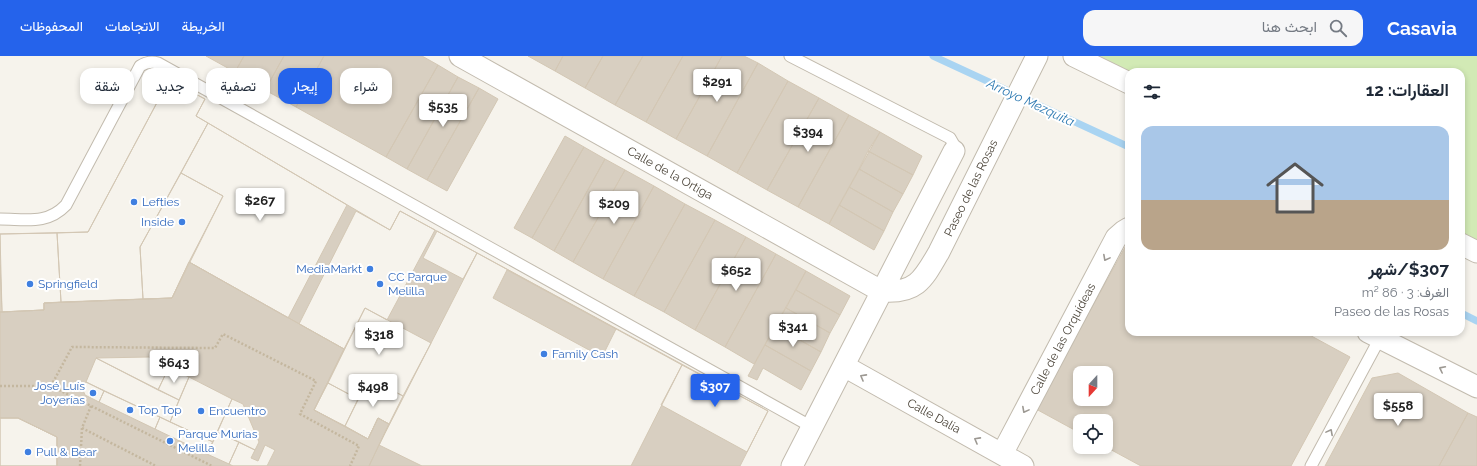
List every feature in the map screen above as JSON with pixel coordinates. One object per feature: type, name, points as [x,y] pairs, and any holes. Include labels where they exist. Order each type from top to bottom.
[{"type":"street","name":"Calle de la Ortiga","points":[[460,56],[881,291]]},
{"type":"street","name":"Paseo de las Rosas","points":[[881,291],[894,292],[904,290],[921,280],[928,272],[1037,56]]},
{"type":"street","points":[[1074,56],[1125,81]]},
{"type":"street","points":[[792,466],[954,151]]},
{"type":"street","name":"Calle de las Orquídeas","points":[[1002,454],[1116,238],[1125,230]]},
{"type":"street","points":[[1465,246],[1477,252]]},
{"type":"street","points":[[1376,336],[1477,387]]},
{"type":"street","name":"Calle Dalia","points":[[844,366],[1023,466]]},
{"type":"lane","points":[[790,56],[950,138],[954,145],[954,151]]},
{"type":"lane","points":[[0,219],[39,219],[51,217],[59,212],[66,205],[140,66],[146,62],[158,63],[812,427]]},
{"type":"lane","points":[[1312,466],[1374,336]]},
{"type":"path","points":[[51,386],[72,347],[216,348],[223,334],[316,381],[300,414],[360,446],[350,466]]},
{"type":"path","points":[[0,386],[51,386],[212,466]]},
{"type":"path","points":[[80,466],[82,428],[91,406]]},
{"type":"path","points":[[82,428],[156,466]]},
{"type":"green space","points":[[1100,56],[1477,56],[1477,242],[1465,237],[1465,68],[1125,69]]},
{"type":"building","points":[[206,56],[244,56],[237,68],[228,68]]},
{"type":"building","points":[[244,56],[284,56],[270,81],[270,68],[237,68]]},
{"type":"building","points":[[284,56],[324,56],[317,68],[278,68],[278,97],[270,93],[270,81]]},
{"type":"building","points":[[324,56],[422,56],[438,65],[386,157],[296,107],[298,104],[332,104],[332,68],[317,68]]},
{"type":"building","points":[[528,56],[563,56],[555,71]]},
{"type":"building","points":[[563,56],[603,56],[585,88],[555,71]]},
{"type":"building","points":[[603,56],[643,56],[615,105],[585,88]]},
{"type":"building","points":[[643,56],[683,56],[646,122],[615,105]]},
{"type":"building","points":[[683,56],[722,56],[676,139],[646,122]]},
{"type":"building","points":[[722,56],[744,56],[758,63],[707,156],[676,139]]},
{"type":"building","points":[[758,63],[788,81],[737,173],[707,156]]},
{"type":"building","points":[[438,65],[458,77],[407,169],[386,157]]},
{"type":"building","points":[[458,77],[479,88],[427,180],[407,169]]},
{"type":"building","points":[[788,81],[819,98],[767,190],[737,173]]},
{"type":"building","points":[[479,88],[498,99],[447,191],[427,180]]},
{"type":"building","name":"CC Parque Melilla","points":[[198,95],[205,99],[196,116],[390,230],[400,211],[768,411],[740,466],[369,466],[389,424],[378,418],[368,439],[314,410],[344,349],[189,262],[172,298],[44,303],[44,310],[0,312],[0,234],[88,232],[156,104],[198,104]]},
{"type":"building","name":"Lefties","points":[[198,95],[205,99],[196,116],[208,123],[140,247],[143,299],[61,302],[57,233],[88,232],[156,104],[198,104]]},
{"type":"building","points":[[819,98],[849,115],[798,207],[767,190]]},
{"type":"building","points":[[291,104],[298,104],[296,107]]},
{"type":"building","points":[[849,115],[880,132],[829,224],[798,207]]},
{"type":"building","points":[[208,123],[347,205],[288,318],[189,262],[223,196],[181,173]]},
{"type":"building","points":[[880,132],[922,156],[913,175],[868,151]]},
{"type":"building","points":[[565,136],[584,147],[532,238],[514,228]]},
{"type":"building","points":[[584,147],[605,159],[554,251],[532,238]]},
{"type":"building","points":[[868,151],[913,175],[903,194],[859,169]]},
{"type":"building","points":[[605,159],[625,170],[573,262],[554,251]]},
{"type":"building","points":[[859,169],[903,194],[893,212],[849,187]]},
{"type":"building","points":[[625,170],[654,186],[603,279],[573,262]]},
{"type":"building","name":"Inside","points":[[181,173],[223,196],[172,298],[143,299],[140,247]]},
{"type":"building","points":[[654,186],[685,204],[634,296],[603,279]]},
{"type":"building","points":[[849,187],[893,212],[884,231],[839,205]]},
{"type":"building","points":[[685,204],[715,220],[664,312],[634,296]]},
{"type":"building","points":[[839,205],[884,231],[874,250],[829,224]]},
{"type":"building","name":"MediaMarkt","points":[[356,211],[390,230],[400,211],[435,230],[387,320],[365,308],[344,349],[299,324]]},
{"type":"building","points":[[715,220],[746,237],[695,330],[664,312]]},
{"type":"building","points":[[437,231],[477,253],[463,279],[423,258]]},
{"type":"building","name":"Springfield","points":[[57,233],[61,302],[44,303],[44,310],[2,312],[0,234]]},
{"type":"building","points":[[746,237],[776,254],[725,347],[695,330]]},
{"type":"building","points":[[1125,247],[1125,336],[1311,336],[1350,357],[1291,466],[1141,466],[1113,451],[1113,414],[1073,414],[1073,429],[1036,409]]},
{"type":"building","name":"Family Cash","points":[[477,253],[682,365],[631,466],[422,466],[379,445]]},
{"type":"building","points":[[776,254],[806,271],[754,364],[725,347]]},
{"type":"building","points":[[189,262],[344,349],[314,410],[368,439],[378,418],[389,424],[369,466],[57,466],[57,437],[18,418],[0,418],[0,312],[44,310],[44,303],[172,298]]},
{"type":"building","points":[[0,265],[2,312],[0,312]]},
{"type":"building","points":[[507,270],[616,329],[602,357],[493,298]]},
{"type":"building","points":[[806,271],[850,296],[840,315],[796,290]]},
{"type":"building","points":[[796,290],[840,315],[830,333],[786,308]]},
{"type":"building","points":[[365,308],[431,343],[403,396],[369,378],[358,399],[328,383]]},
{"type":"building","points":[[786,308],[830,333],[821,352],[775,326]]},
{"type":"building","points":[[775,326],[821,352],[811,371],[765,345]]},
{"type":"building","points":[[765,345],[811,371],[801,390],[763,368],[757,380],[748,376]]},
{"type":"building","points":[[149,357],[169,367],[158,390],[96,358]]},
{"type":"building","points":[[96,358],[179,400],[170,422],[86,382]]},
{"type":"building","points":[[682,365],[768,411],[747,452],[661,405]]},
{"type":"building","points":[[169,367],[189,377],[179,400],[158,390]]},
{"type":"building","points":[[1398,373],[1468,413],[1439,466],[1325,466],[1372,378]]},
{"type":"building","name":"Encuentro","points":[[189,377],[232,399],[213,442],[170,422]]},
{"type":"building","points":[[369,378],[403,396],[389,424],[378,418],[368,439],[345,426]]},
{"type":"building","name":"José Luís Joyerías","points":[[86,382],[104,391],[99,402],[85,395],[83,390]]},
{"type":"building","points":[[328,383],[358,399],[345,426],[314,410]]},
{"type":"building","name":"Top Top","points":[[104,391],[160,417],[155,429],[99,402]]},
{"type":"building","points":[[232,399],[243,404],[259,442],[255,450],[217,432]]},
{"type":"building","points":[[1468,413],[1477,417],[1477,466],[1439,466]]},
{"type":"building","points":[[160,417],[213,442],[207,454],[155,429]]},
{"type":"building","name":"Pull & Bear","points":[[0,418],[18,418],[57,437],[57,466],[0,466]]},
{"type":"building","name":"Pull & Bear","points":[[0,418],[18,418],[57,437],[57,466],[0,466]]},
{"type":"building","points":[[217,432],[239,442],[229,464],[207,454]]},
{"type":"building","points":[[239,442],[255,450],[251,458],[258,461],[265,445],[275,450],[267,466],[233,466],[229,464]]},
{"type":"waterway","name":"Arroyo Mezquita","points":[[933,56],[1125,145]]},
{"type":"waterway","name":"Arroyo Mezquita","points":[[1465,315],[1477,321]]},
{"type":"place","name":"Lefties","points":[[134,202]]},
{"type":"place","name":"Inside","points":[[182,222]]},
{"type":"place","name":"MediaMarkt","points":[[370,269]]},
{"type":"place","name":"Springfield","points":[[30,284]]},
{"type":"place","name":"CC Parque Melilla","points":[[380,284]]},
{"type":"place","name":"Family Cash","points":[[544,354]]},
{"type":"place","name":"José Luís Joyerías","points":[[93,393]]},
{"type":"place","name":"Top Top","points":[[130,410]]},
{"type":"place","name":"Encuentro","points":[[201,411]]},
{"type":"place","name":"Parque Murias Melilla","points":[[170,441]]},
{"type":"place","name":"Pull & Bear","points":[[28,452]]}]
